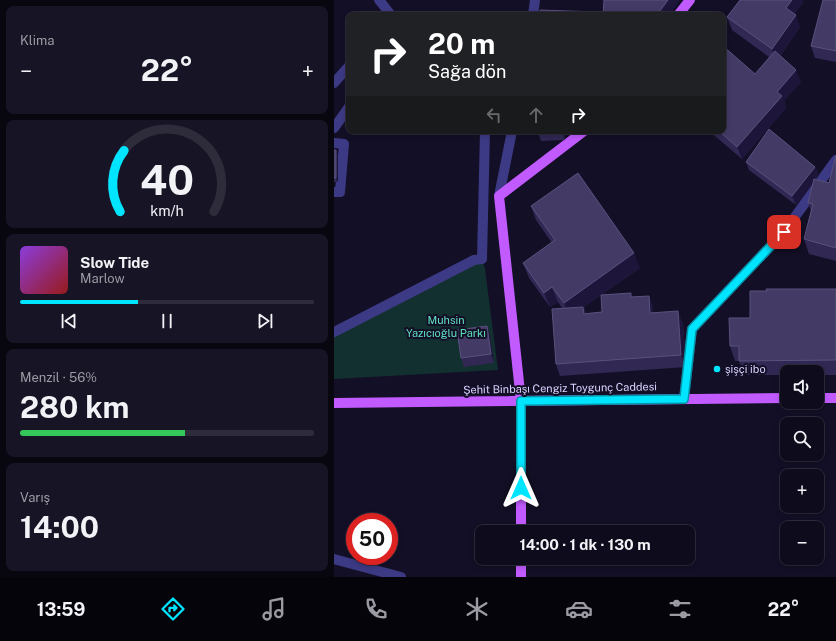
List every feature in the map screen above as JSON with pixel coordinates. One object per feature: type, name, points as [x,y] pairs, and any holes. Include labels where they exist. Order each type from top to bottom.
[{"type":"main road","points":[[680,12],[690,0]]},
{"type":"main road","points":[[521,525],[521,401],[499,196],[580,134]]},
{"type":"main road","name":"Şehit Binbaşı Cengiz Toygunç Caddesi","points":[[334,403],[780,398]]},
{"type":"main road","points":[[824,398],[836,398]]},
{"type":"main road","points":[[521,565],[521,577]]},
{"type":"street","points":[[379,0],[389,12]]},
{"type":"street","points":[[533,12],[535,0]]},
{"type":"street","points":[[334,83],[346,69]]},
{"type":"street","points":[[334,128],[346,111]]},
{"type":"street","points":[[334,332],[474,260],[482,259],[485,134]]},
{"type":"street","points":[[499,196],[511,134]]},
{"type":"street","points":[[334,143],[344,144],[340,192],[334,192]]},
{"type":"street","points":[[684,399],[692,329],[784,232],[836,160]]},
{"type":"street","points":[[334,559],[401,577]]},
{"type":"green space","name":"Muhsin Yazıcıoğlu Parkı","points":[[482,259],[485,269],[498,370],[334,379],[334,332]]},
{"type":"building","points":[[604,0],[668,0],[659,12],[603,12]]},
{"type":"building","points":[[740,0],[792,0],[786,8],[796,15],[772,49],[727,17]]},
{"type":"building","points":[[823,0],[836,0],[836,51],[811,46]]},
{"type":"building","points":[[540,10],[598,12],[540,12]]},
{"type":"building","points":[[726,49],[755,74],[775,51],[796,70],[777,92],[782,96],[737,147],[722,134],[726,134]]},
{"type":"building","points":[[769,129],[815,167],[792,196],[746,162]]},
{"type":"building","points":[[334,150],[336,150],[336,178],[334,178]]},
{"type":"building","points":[[836,155],[836,248],[804,239],[813,204],[808,203],[814,179],[829,183]]},
{"type":"building","points":[[578,173],[634,253],[564,303],[552,287],[544,293],[523,263],[555,240],[531,206]]},
{"type":"building","points":[[766,289],[836,289],[836,360],[739,361],[739,346],[730,346],[729,318],[750,318],[750,291],[767,291]]},
{"type":"building","points":[[631,293],[631,297],[649,296],[650,313],[678,311],[681,355],[556,364],[552,309],[583,307],[584,314],[602,312],[601,295]]},
{"type":"building","points":[[487,326],[491,354],[461,358],[457,330]]},
{"type":"place","name":"şişçi ibo","points":[[717,369]]},
{"type":"route","points":[[521,488],[521,401],[684,399],[692,329],[784,232]]}]
